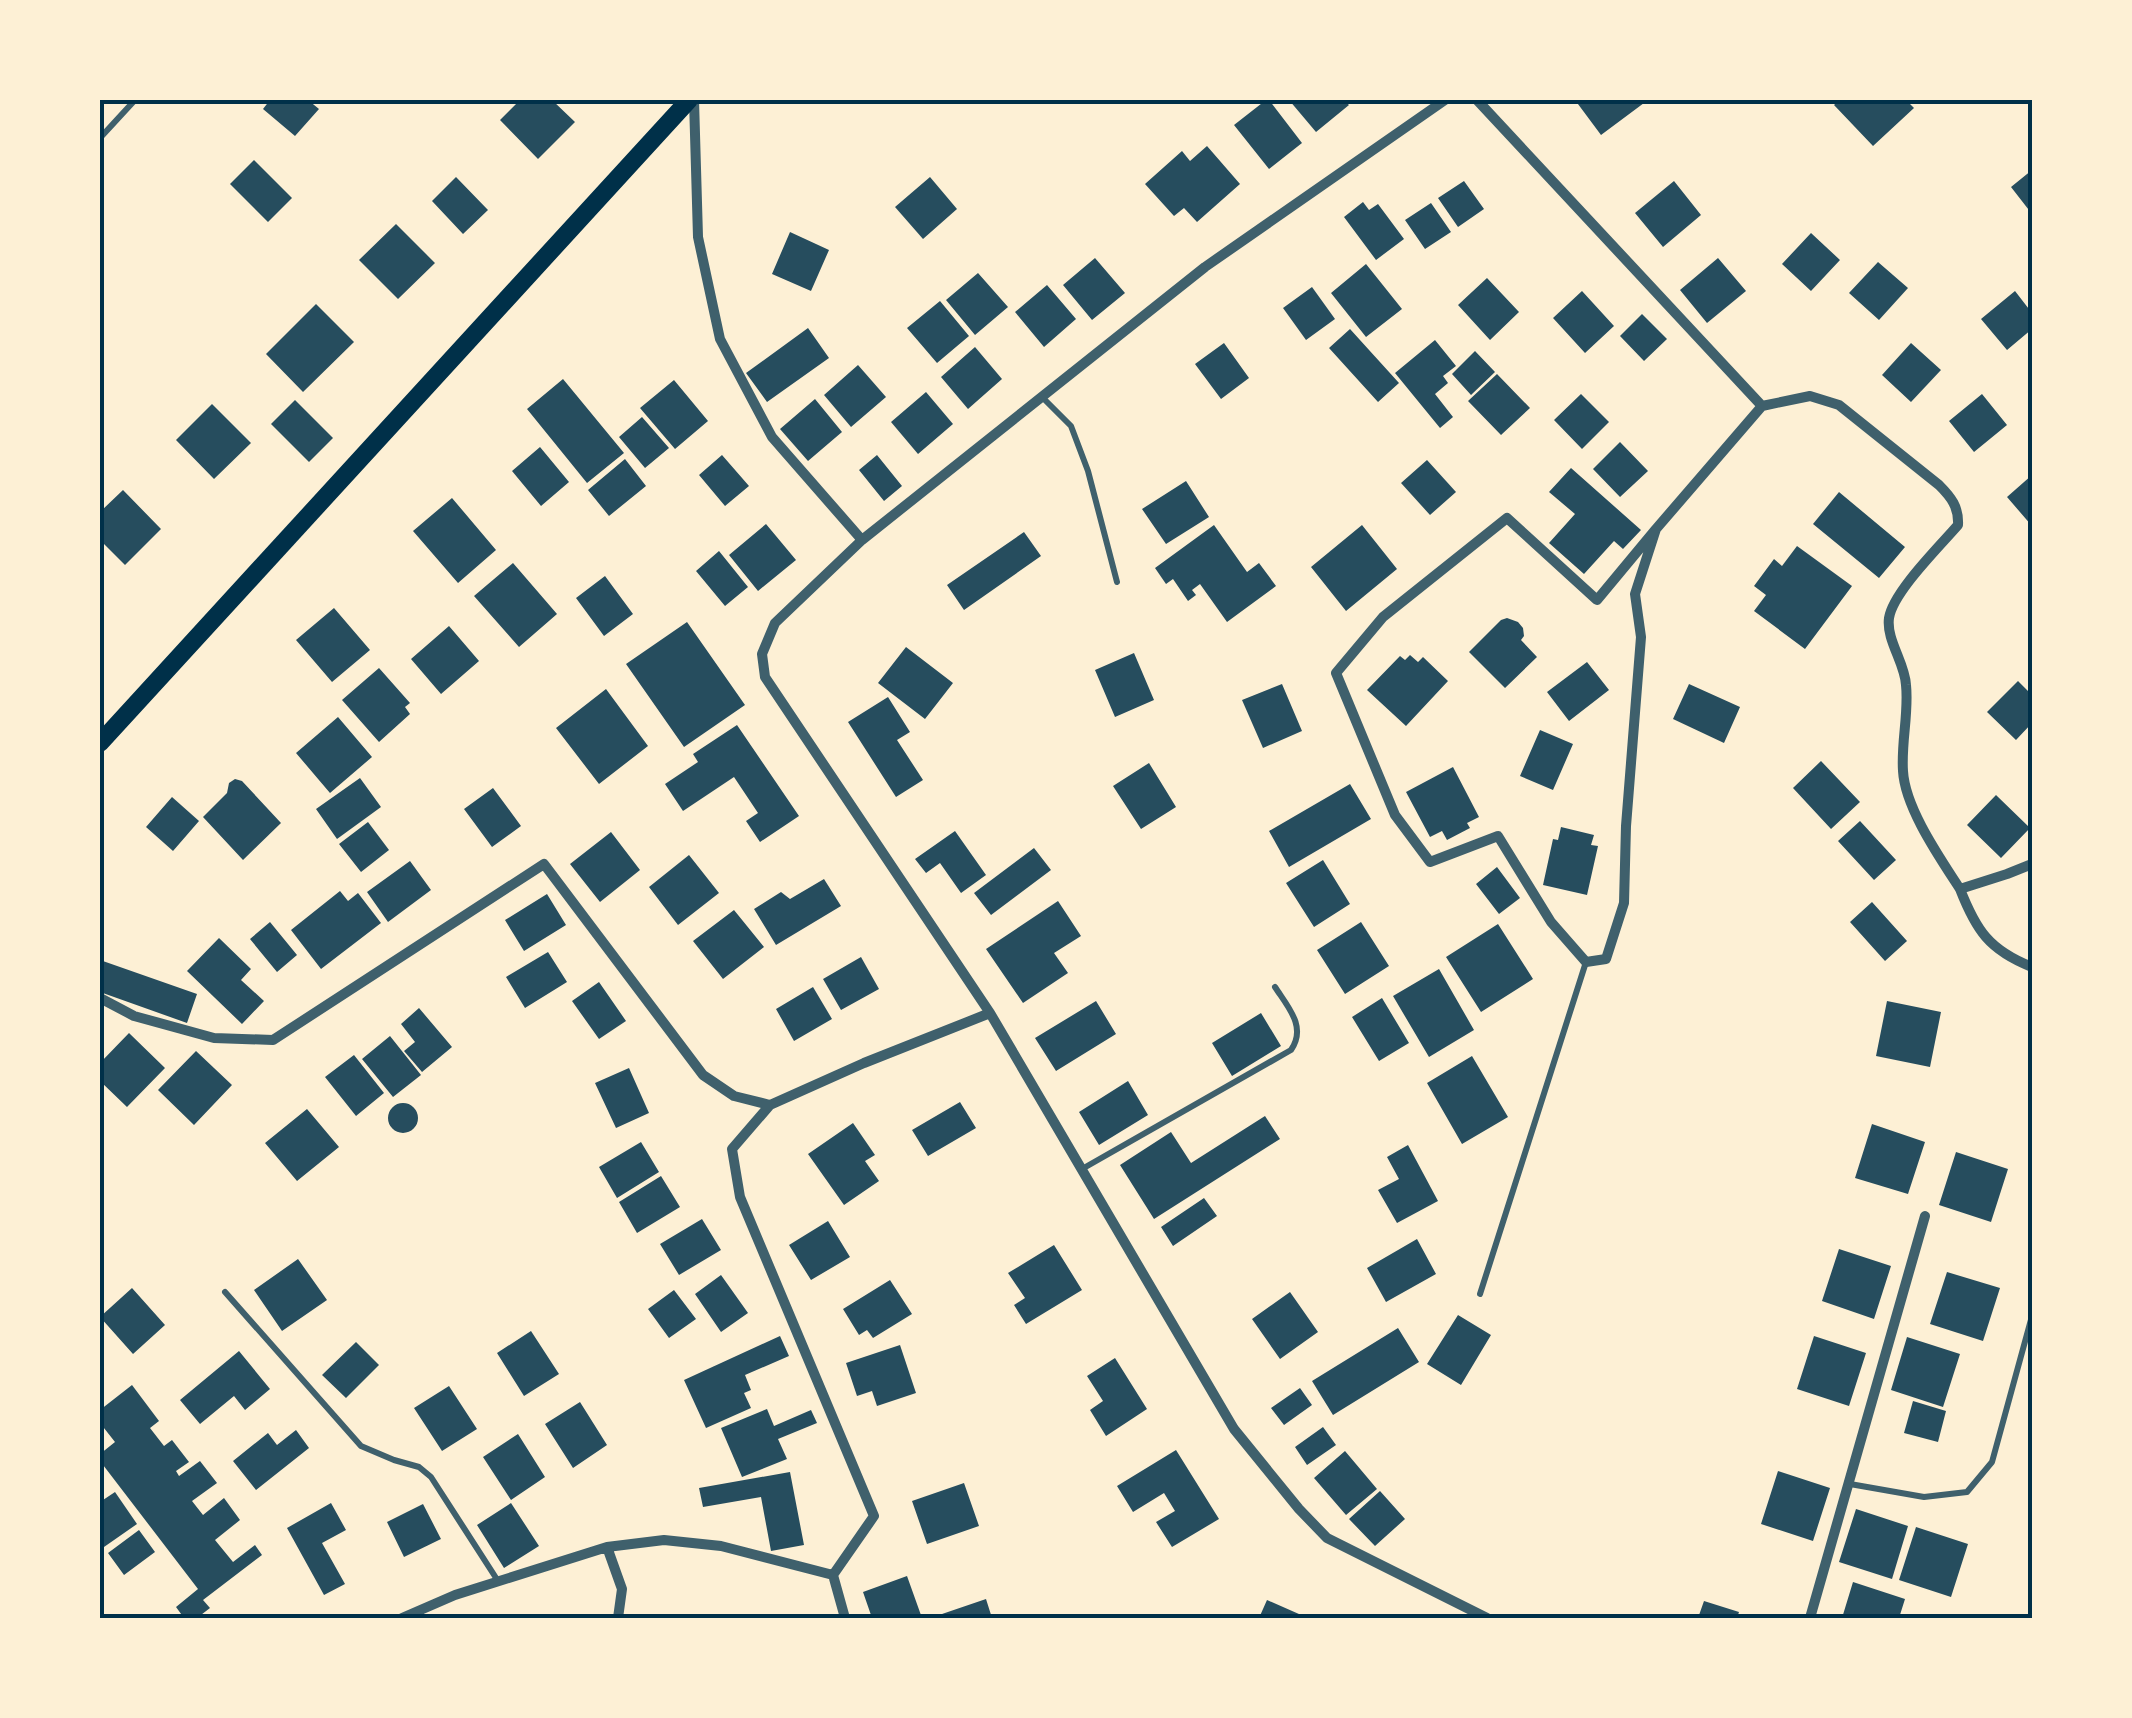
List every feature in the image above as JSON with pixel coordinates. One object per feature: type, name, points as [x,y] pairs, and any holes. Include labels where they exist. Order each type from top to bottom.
[{"type":"main road","points":[[100,743],[692,100]]},
{"type":"street","points":[[692,100],[698,237],[720,339],[772,438],[862,540]]},
{"type":"street","points":[[1445,100],[1205,267],[862,540],[775,623],[762,654],[765,677],[990,1012],[1234,1429],[1327,1538],[1485,1618]]},
{"type":"street","points":[[1477,100],[1762,406]]},
{"type":"street","points":[[1656,529],[1634,594],[1641,637],[1629,776],[1624,903],[1606,960],[1586,962],[1551,922],[1498,836],[1430,862],[1395,815],[1336,673],[1383,617],[1507,518],[1597,600],[1656,529],[1762,406],[1810,396],[1838,405],[1939,485],[1952,498],[1959,514],[1958,525],[1898,595],[1889,619],[1907,687],[1903,776],[1915,811],[1960,889],[1978,931],[2012,959],[2032,967]]},
{"type":"street","points":[[100,998],[134,1016],[214,1038],[273,1040],[544,864],[703,1075],[734,1096],[770,1105]]},
{"type":"street","points":[[1960,889],[2032,864]]},
{"type":"street","points":[[833,1575],[874,1516],[740,1197],[732,1149],[770,1105],[990,1012]]},
{"type":"street","points":[[1810,1618],[1925,1216]]},
{"type":"street","points":[[402,1618],[455,1595],[607,1547],[664,1540],[721,1546],[833,1575]]},
{"type":"street","points":[[607,1547],[622,1589],[618,1618]]},
{"type":"street","points":[[833,1575],[845,1618]]},
{"type":"lane","points":[[100,138],[135,100]]},
{"type":"lane","points":[[1042,397],[1071,426],[1088,471],[1117,582]]},
{"type":"lane","points":[[1480,1294],[1586,962]]},
{"type":"lane","points":[[1080,1170],[1290,1050],[1299,1028],[1276,987]]},
{"type":"lane","points":[[225,1292],[361,1446],[420,1467],[431,1476],[499,1582]]},
{"type":"lane","points":[[1848,1484],[1924,1497],[1967,1492],[1992,1462],[2032,1316]]},
{"type":"building","points":[[270,100],[308,100],[319,109],[295,136],[263,109]]},
{"type":"building","points":[[520,100],[552,100],[575,122],[538,159],[500,120]]},
{"type":"building","points":[[1266,100],[1302,143],[1269,169],[1234,125]]},
{"type":"building","points":[[1289,100],[1344,100],[1349,105],[1316,132]]},
{"type":"building","points":[[1575,100],[1648,100],[1601,135]]},
{"type":"building","points":[[1839,100],[1906,100],[1914,108],[1873,146],[1834,105]]},
{"type":"building","points":[[1207,146],[1240,184],[1197,222],[1184,208],[1174,216],[1145,184],[1182,151],[1190,161]]},
{"type":"building","points":[[254,160],[292,198],[268,222],[230,184]]},
{"type":"building","points":[[2032,170],[2032,214],[2011,187]]},
{"type":"building","points":[[456,177],[488,210],[463,234],[432,201]]},
{"type":"building","points":[[930,177],[957,209],[923,239],[895,207]]},
{"type":"building","points":[[1464,181],[1484,209],[1458,227],[1438,198]]},
{"type":"building","points":[[1674,181],[1701,215],[1663,247],[1635,213]]},
{"type":"building","points":[[1363,202],[1369,210],[1378,204],[1404,239],[1376,260],[1344,217]]},
{"type":"building","points":[[1431,203],[1451,232],[1425,249],[1405,220]]},
{"type":"building","points":[[396,224],[435,263],[398,299],[359,260]]},
{"type":"building","points":[[790,232],[829,250],[811,291],[772,274]]},
{"type":"building","points":[[1811,233],[1840,260],[1811,291],[1782,264]]},
{"type":"building","points":[[1095,258],[1125,293],[1092,320],[1063,285]]},
{"type":"building","points":[[1718,258],[1746,291],[1707,323],[1680,290]]},
{"type":"building","points":[[1878,262],[1908,288],[1879,320],[1849,293]]},
{"type":"building","points":[[1366,264],[1402,309],[1366,337],[1331,293]]},
{"type":"building","points":[[978,273],[1008,307],[975,335],[946,300]]},
{"type":"building","points":[[1487,278],[1519,312],[1490,340],[1458,305]]},
{"type":"building","points":[[1047,285],[1076,319],[1044,347],[1015,312]]},
{"type":"building","points":[[1312,287],[1335,319],[1306,340],[1283,308]]},
{"type":"building","points":[[1582,291],[1614,326],[1585,353],[1553,318]]},
{"type":"building","points":[[2015,291],[2032,313],[2032,329],[2007,350],[1981,319]]},
{"type":"building","points":[[940,301],[969,336],[937,363],[907,328]]},
{"type":"building","points":[[316,304],[354,342],[303,392],[266,354]]},
{"type":"building","points":[[1642,314],[1667,339],[1644,361],[1620,336]]},
{"type":"building","points":[[808,328],[829,358],[767,402],[746,373]]},
{"type":"building","points":[[1350,329],[1399,383],[1378,402],[1329,348]]},
{"type":"building","points":[[1435,340],[1456,366],[1443,376],[1448,383],[1435,394],[1453,417],[1440,428],[1395,373]]},
{"type":"building","points":[[1224,343],[1249,378],[1221,399],[1195,364]]},
{"type":"building","points":[[1911,343],[1941,370],[1911,402],[1882,375]]},
{"type":"building","points":[[975,347],[1002,379],[968,409],[941,377]]},
{"type":"building","points":[[1475,351],[1495,372],[1471,395],[1452,374]]},
{"type":"building","points":[[858,365],[886,397],[851,427],[824,395]]},
{"type":"building","points":[[1497,374],[1530,408],[1501,435],[1468,401]]},
{"type":"building","points":[[563,379],[624,453],[587,483],[527,409]]},
{"type":"building","points":[[674,380],[708,421],[675,449],[640,408]]},
{"type":"building","points":[[926,392],[953,424],[918,454],[891,422]]},
{"type":"building","points":[[1581,394],[1609,422],[1582,449],[1554,420]]},
{"type":"building","points":[[1982,394],[2007,425],[1974,452],[1949,421]]},
{"type":"building","points":[[815,399],[842,432],[808,461],[780,429]]},
{"type":"building","points":[[295,400],[333,438],[309,462],[271,424]]},
{"type":"building","points":[[212,404],[251,443],[214,479],[176,440]]},
{"type":"building","points":[[642,417],[669,448],[645,468],[619,437]]},
{"type":"building","points":[[1620,442],[1648,471],[1620,497],[1593,469]]},
{"type":"building","points":[[540,447],[569,482],[541,506],[512,471]]},
{"type":"building","points":[[722,455],[749,486],[725,506],[699,475]]},
{"type":"building","points":[[877,455],[902,486],[884,501],[859,470]]},
{"type":"building","points":[[625,459],[646,486],[609,516],[588,490]]},
{"type":"building","points":[[1427,460],[1456,492],[1430,515],[1401,483]]},
{"type":"building","points":[[1571,468],[1641,530],[1623,549],[1614,541],[1584,574],[1549,543],[1575,514],[1549,492]]},
{"type":"building","points":[[2032,475],[2032,526],[2007,497]]},
{"type":"building","points":[[1186,481],[1209,517],[1166,544],[1142,509]]},
{"type":"building","points":[[123,490],[161,529],[125,565],[100,540],[100,512]]},
{"type":"building","points":[[1839,492],[1905,547],[1879,578],[1813,524]]},
{"type":"building","points":[[452,498],[496,550],[458,583],[413,531]]},
{"type":"building","points":[[766,524],[796,560],[758,591],[729,555]]},
{"type":"building","points":[[1214,525],[1247,572],[1259,563],[1276,586],[1227,622],[1200,584],[1192,590],[1196,595],[1188,601],[1173,579],[1166,584],[1155,568]]},
{"type":"building","points":[[1362,525],[1397,569],[1346,611],[1311,567]]},
{"type":"building","points":[[1024,532],[1041,556],[964,610],[947,585]]},
{"type":"building","points":[[1797,546],[1852,586],[1805,649],[1754,611],[1766,595],[1754,586],[1774,559],[1782,566]]},
{"type":"building","points":[[719,551],[748,587],[725,606],[696,571]]},
{"type":"building","points":[[513,563],[557,614],[519,647],[474,596]]},
{"type":"building","points":[[605,576],[633,614],[604,636],[576,598]]},
{"type":"building","points":[[334,608],[370,650],[332,682],[296,640]]},
{"type":"building","points":[[1507,618],[1523,628],[1521,640],[1537,657],[1505,688],[1469,652]]},
{"type":"building","points":[[687,622],[745,705],[684,747],[626,664]]},
{"type":"building","points":[[449,626],[479,661],[441,694],[411,659]]},
{"type":"building","points":[[906,647],[953,683],[925,719],[878,683]]},
{"type":"building","points":[[1134,653],[1154,700],[1115,717],[1095,670]]},
{"type":"building","points":[[1410,655],[1418,662],[1423,657],[1448,681],[1406,726],[1367,690],[1400,656],[1405,660]]},
{"type":"building","points":[[1587,662],[1609,690],[1569,721],[1547,692]]},
{"type":"building","points":[[379,668],[410,703],[405,707],[410,714],[379,742],[342,700]]},
{"type":"building","points":[[2018,681],[2032,695],[2032,723],[2016,740],[1987,712]]},
{"type":"building","points":[[1282,684],[1302,731],[1263,748],[1242,700]]},
{"type":"building","points":[[1689,684],[1740,707],[1724,743],[1673,719]]},
{"type":"building","points":[[606,689],[648,746],[599,784],[556,728]]},
{"type":"building","points":[[888,697],[910,732],[897,740],[923,780],[896,797],[848,722]]},
{"type":"building","points":[[338,717],[372,757],[330,793],[296,753]]},
{"type":"building","points":[[737,725],[799,816],[760,842],[746,821],[758,813],[734,777],[683,811],[665,784],[698,762],[693,754]]},
{"type":"building","points":[[1540,730],[1573,744],[1553,790],[1520,776]]},
{"type":"building","points":[[1821,761],[1860,802],[1831,829],[1793,788]]},
{"type":"building","points":[[1149,763],[1176,807],[1141,829],[1113,786]]},
{"type":"building","points":[[1453,767],[1479,817],[1467,823],[1470,828],[1447,840],[1442,831],[1430,837],[1406,792]]},
{"type":"building","points":[[360,778],[381,807],[337,839],[316,809]]},
{"type":"building","points":[[235,779],[242,781],[281,823],[243,860],[203,817]]},
{"type":"building","points":[[1350,784],[1371,819],[1289,867],[1269,831]]},
{"type":"building","points":[[493,788],[521,826],[492,847],[464,809]]},
{"type":"building","points":[[1996,795],[2030,828],[2001,858],[1967,825]]},
{"type":"building","points":[[172,797],[199,821],[173,851],[146,827]]},
{"type":"building","points":[[1860,821],[1896,860],[1874,880],[1838,841]]},
{"type":"building","points":[[368,822],[389,850],[361,872],[339,844]]},
{"type":"building","points":[[1561,827],[1594,835],[1591,845],[1598,846],[1587,895],[1543,885],[1553,839],[1558,840]]},
{"type":"building","points":[[955,831],[986,875],[961,893],[940,863],[926,873],[915,859]]},
{"type":"building","points":[[611,832],[640,870],[600,902],[570,864]]},
{"type":"building","points":[[1034,848],[1051,870],[991,915],[974,893]]},
{"type":"building","points":[[689,855],[719,893],[678,925],[649,887]]},
{"type":"building","points":[[1323,860],[1350,904],[1314,927],[1286,883]]},
{"type":"building","points":[[410,861],[431,890],[388,922],[367,892]]},
{"type":"building","points":[[1497,867],[1520,898],[1499,914],[1476,884]]},
{"type":"building","points":[[824,879],[841,906],[776,945],[754,909],[781,892],[790,899]]},
{"type":"building","points":[[340,891],[348,901],[358,893],[381,923],[321,969],[291,930]]},
{"type":"building","points":[[547,894],[566,925],[524,951],[505,920]]},
{"type":"building","points":[[1058,901],[1081,936],[1054,953],[1068,973],[1023,1003],[986,949]]},
{"type":"building","points":[[1872,902],[1907,941],[1885,961],[1850,922]]},
{"type":"building","points":[[734,910],[764,947],[723,979],[693,941]]},
{"type":"building","points":[[270,922],[297,955],[277,972],[250,939]]},
{"type":"building","points":[[1361,922],[1389,966],[1345,994],[1317,950]]},
{"type":"building","points":[[1498,924],[1533,979],[1481,1012],[1446,957]]},
{"type":"building","points":[[219,938],[251,969],[241,980],[264,1001],[242,1024],[187,971]]},
{"type":"building","points":[[548,952],[567,982],[525,1008],[506,977]]},
{"type":"building","points":[[861,957],[879,989],[841,1010],[823,979]]},
{"type":"building","points":[[100,960],[197,994],[187,1023],[100,992]]},
{"type":"building","points":[[1439,969],[1474,1030],[1429,1057],[1393,996]]},
{"type":"building","points":[[599,982],[626,1021],[599,1039],[572,1001]]},
{"type":"building","points":[[813,987],[832,1019],[794,1041],[776,1009]]},
{"type":"building","points":[[1382,998],[1409,1043],[1379,1061],[1352,1017]]},
{"type":"building","points":[[1096,1001],[1116,1034],[1056,1071],[1035,1038]]},
{"type":"building","points":[[1887,1001],[1941,1012],[1930,1067],[1876,1056]]},
{"type":"building","points":[[419,1008],[452,1047],[422,1072],[404,1051],[415,1042],[401,1024]]},
{"type":"building","points":[[1261,1013],[1281,1046],[1232,1076],[1212,1043]]},
{"type":"building","points":[[129,1033],[165,1068],[127,1107],[100,1081],[100,1063]]},
{"type":"building","points":[[390,1036],[421,1075],[393,1097],[362,1059]]},
{"type":"building","points":[[196,1051],[232,1085],[194,1125],[158,1090]]},
{"type":"building","points":[[354,1055],[384,1093],[356,1116],[325,1077]]},
{"type":"building","points":[[1472,1056],[1508,1117],[1462,1144],[1427,1083]]},
{"type":"building","points":[[629,1068],[649,1113],[616,1128],[595,1083]]},
{"type":"building","points":[[1128,1081],[1148,1115],[1099,1145],[1079,1112]]},
{"type":"building","points":[[960,1102],[976,1128],[928,1156],[912,1130]]},
{"type":"building","points":[[403,1103],[417,1112],[418,1118],[409,1132],[403,1133],[389,1124],[388,1118],[397,1104]]},
{"type":"building","points":[[307,1109],[339,1147],[297,1181],[265,1143]]},
{"type":"building","points":[[1265,1116],[1280,1139],[1154,1219],[1120,1165],[1171,1132],[1191,1163]]},
{"type":"building","points":[[853,1123],[875,1155],[865,1161],[879,1181],[844,1205],[808,1154]]},
{"type":"building","points":[[1872,1124],[1925,1142],[1908,1194],[1855,1178]]},
{"type":"building","points":[[641,1142],[659,1172],[617,1198],[599,1167]]},
{"type":"building","points":[[1408,1145],[1438,1201],[1397,1223],[1378,1190],[1399,1179],[1387,1157]]},
{"type":"building","points":[[1956,1152],[2008,1169],[1991,1222],[1939,1205]]},
{"type":"building","points":[[661,1176],[680,1207],[637,1233],[619,1202]]},
{"type":"building","points":[[1204,1198],[1217,1216],[1173,1246],[1161,1227]]},
{"type":"building","points":[[702,1219],[721,1250],[679,1275],[660,1244]]},
{"type":"building","points":[[828,1221],[850,1257],[811,1280],[789,1245]]},
{"type":"building","points":[[1417,1239],[1436,1274],[1386,1302],[1367,1268]]},
{"type":"building","points":[[1054,1245],[1082,1290],[1026,1324],[1014,1305],[1025,1298],[1008,1273]]},
{"type":"building","points":[[1839,1249],[1891,1266],[1874,1319],[1822,1301]]},
{"type":"building","points":[[298,1259],[327,1300],[282,1331],[254,1290]]},
{"type":"building","points":[[1947,1272],[2000,1288],[1983,1341],[1930,1324]]},
{"type":"building","points":[[721,1275],[748,1313],[721,1332],[695,1294]]},
{"type":"building","points":[[890,1280],[912,1314],[873,1338],[867,1330],[859,1335],[843,1309]]},
{"type":"building","points":[[132,1288],[165,1325],[133,1354],[100,1317]]},
{"type":"building","points":[[674,1290],[696,1319],[669,1338],[648,1309]]},
{"type":"building","points":[[1290,1292],[1318,1332],[1280,1359],[1252,1319]]},
{"type":"building","points":[[1458,1315],[1491,1335],[1461,1385],[1427,1364]]},
{"type":"building","points":[[1398,1328],[1419,1362],[1333,1415],[1312,1381]]},
{"type":"building","points":[[531,1331],[559,1374],[524,1396],[497,1353]]},
{"type":"building","points":[[780,1336],[789,1356],[745,1375],[751,1390],[744,1393],[751,1408],[706,1428],[684,1380]]},
{"type":"building","points":[[1814,1336],[1866,1353],[1849,1406],[1797,1389]]},
{"type":"building","points":[[1907,1337],[1960,1354],[1943,1407],[1891,1390]]},
{"type":"building","points":[[356,1342],[379,1365],[346,1398],[322,1375]]},
{"type":"building","points":[[900,1345],[916,1393],[877,1406],[872,1391],[857,1396],[846,1363]]},
{"type":"building","points":[[239,1351],[270,1389],[245,1410],[234,1396],[200,1424],[180,1400]]},
{"type":"building","points":[[1115,1358],[1147,1409],[1106,1436],[1090,1410],[1103,1401],[1087,1376]]},
{"type":"building","points":[[132,1385],[159,1421],[150,1428],[164,1446],[172,1440],[189,1462],[176,1471],[179,1476],[200,1461],[217,1483],[192,1501],[203,1515],[224,1498],[240,1520],[215,1540],[233,1562],[255,1545],[262,1555],[203,1600],[210,1608],[197,1618],[184,1618],[176,1607],[198,1589],[100,1461],[100,1454],[115,1442],[100,1423],[100,1410]]},
{"type":"building","points":[[449,1386],[477,1429],[442,1451],[414,1408]]},
{"type":"building","points":[[1300,1388],[1312,1405],[1284,1425],[1271,1408]]},
{"type":"building","points":[[1913,1401],[1946,1411],[1938,1442],[1904,1433]]},
{"type":"building","points":[[580,1402],[607,1445],[573,1468],[545,1424]]},
{"type":"building","points":[[767,1409],[774,1426],[811,1410],[817,1423],[778,1439],[787,1459],[742,1477],[721,1428]]},
{"type":"building","points":[[1323,1427],[1336,1445],[1307,1465],[1295,1447]]},
{"type":"building","points":[[296,1430],[309,1448],[256,1490],[233,1461],[268,1433],[277,1445]]},
{"type":"building","points":[[518,1434],[545,1477],[511,1500],[483,1457]]},
{"type":"building","points":[[1176,1450],[1219,1519],[1172,1547],[1156,1522],[1175,1511],[1164,1493],[1133,1512],[1117,1486]]},
{"type":"building","points":[[1345,1451],[1377,1489],[1346,1515],[1314,1478]]},
{"type":"building","points":[[1778,1471],[1830,1488],[1813,1541],[1761,1524]]},
{"type":"building","points":[[790,1472],[804,1545],[771,1551],[761,1497],[703,1507],[699,1488]]},
{"type":"building","points":[[964,1483],[979,1526],[927,1544],[912,1501]]},
{"type":"building","points":[[1380,1491],[1405,1519],[1375,1546],[1349,1519]]},
{"type":"building","points":[[115,1492],[137,1524],[104,1547],[100,1541],[100,1502]]},
{"type":"building","points":[[331,1503],[346,1530],[322,1543],[345,1584],[324,1595],[287,1528]]},
{"type":"building","points":[[511,1503],[539,1546],[504,1568],[477,1525]]},
{"type":"building","points":[[423,1504],[441,1539],[404,1557],[387,1522]]},
{"type":"building","points":[[1856,1509],[1908,1526],[1892,1579],[1839,1562]]},
{"type":"building","points":[[1916,1527],[1968,1544],[1951,1597],[1899,1580]]},
{"type":"building","points":[[139,1530],[155,1552],[124,1575],[108,1553]]},
{"type":"building","points":[[907,1576],[922,1618],[872,1618],[863,1592]]},
{"type":"building","points":[[1853,1582],[1905,1599],[1899,1618],[1842,1618]]},
{"type":"building","points":[[986,1599],[992,1618],[944,1618],[942,1614]]},
{"type":"building","points":[[1267,1600],[1308,1618],[1259,1618]]},
{"type":"building","points":[[1704,1601],[1739,1612],[1737,1618],[1698,1618]]}]
